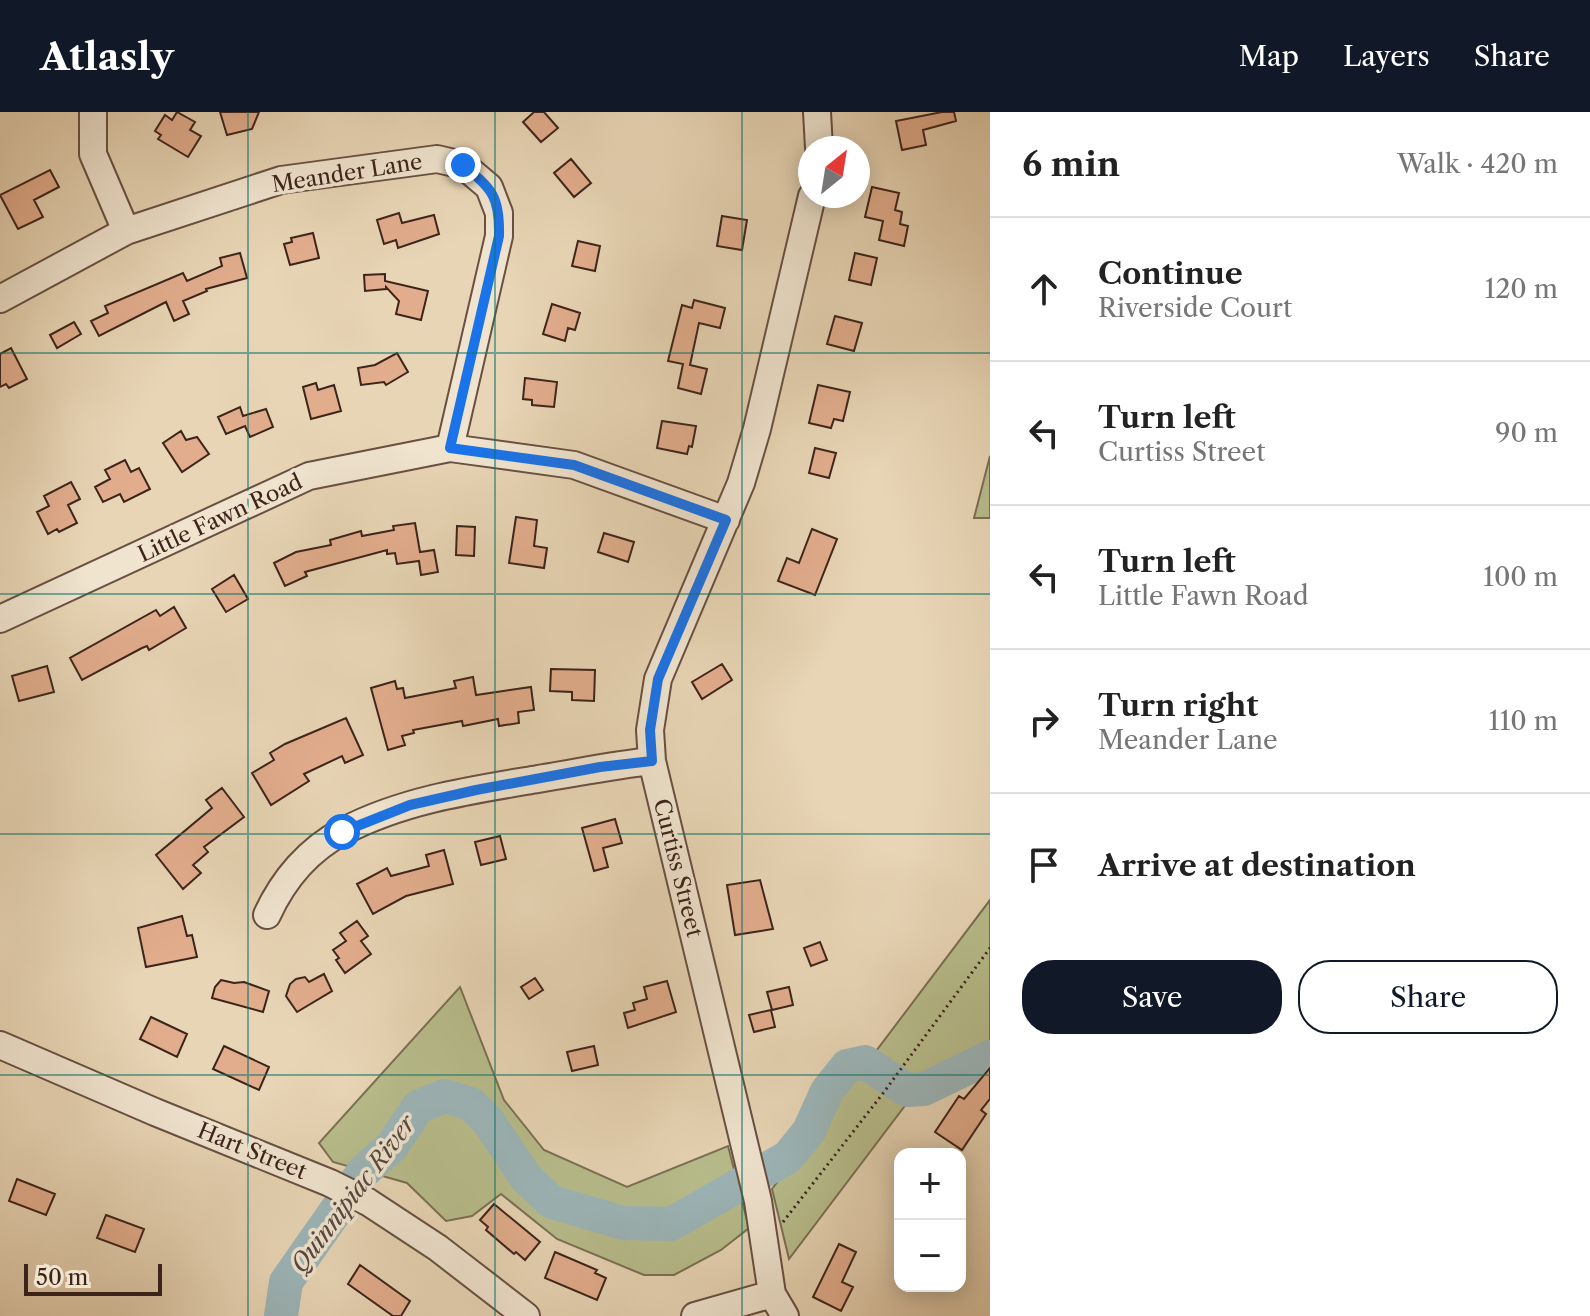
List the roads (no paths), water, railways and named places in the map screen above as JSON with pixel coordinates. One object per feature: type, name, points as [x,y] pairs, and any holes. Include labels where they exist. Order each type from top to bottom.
[{"type":"street","points":[[93,112],[93,154],[126,231]]},
{"type":"street","points":[[817,112],[818,136]]},
{"type":"street","name":"Meander Lane","points":[[0,299],[126,231],[281,180],[437,159],[463,165],[489,187],[499,213],[499,236],[450,448]]},
{"type":"street","name":"Curtiss Street","points":[[778,1305],[743,1133],[652,761],[650,730],[658,679],[741,483],[757,429],[809,208]]},
{"type":"street","name":"Little Fawn Road","points":[[0,619],[309,476],[450,448],[574,465],[726,520]]},
{"type":"street","points":[[267,915],[276,895],[295,869],[342,832],[410,805],[600,767],[652,761]]},
{"type":"street","name":"Hart Street","points":[[0,1045],[330,1183],[368,1202],[438,1248],[526,1316]]},
{"type":"street","points":[[695,1316],[778,1305]]},
{"type":"waterway","name":"Quinnipiac River","points":[[281,1316],[286,1282],[363,1172],[392,1146],[418,1107],[445,1096],[471,1104],[488,1121],[527,1179],[552,1202],[623,1223],[671,1224],[788,1157],[809,1131],[827,1091],[847,1066],[865,1062],[907,1090],[924,1089],[990,1057]]}]
